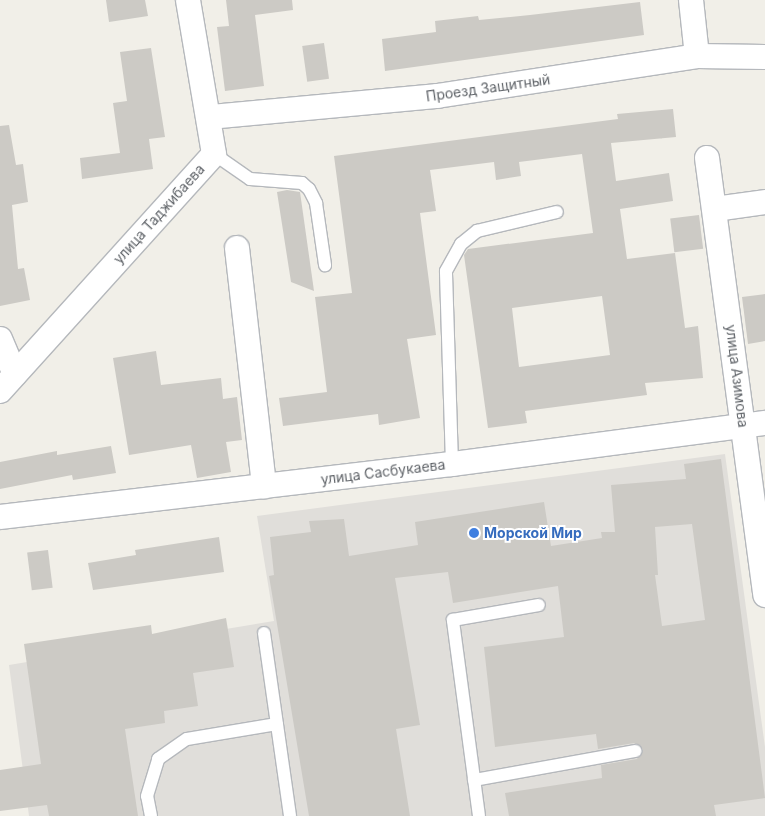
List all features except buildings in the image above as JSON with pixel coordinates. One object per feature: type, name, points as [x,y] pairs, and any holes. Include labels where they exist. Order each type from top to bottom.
[{"type":"street","name":"улица Таджибаева","points":[[7,382],[214,154],[210,117],[188,0]]},
{"type":"street","points":[[691,0],[697,56]]},
{"type":"street","name":"Проезд Защитный","points":[[210,117],[437,96],[697,56],[765,57]]},
{"type":"street","name":"улица Азимова","points":[[707,158],[754,425],[765,595]]},
{"type":"street","points":[[715,209],[765,202]]},
{"type":"street","points":[[237,248],[264,486]]},
{"type":"street","points":[[0,339],[7,382]]},
{"type":"street","name":"улица Сасбукаева","points":[[0,517],[452,464],[754,425]]},
{"type":"lane","points":[[214,154],[235,172],[250,179],[302,183],[309,189],[316,203],[325,265]]},
{"type":"lane","points":[[452,464],[446,271],[461,244],[477,231],[557,212]]},
{"type":"lane","points":[[479,816],[453,620],[539,605]]},
{"type":"lane","points":[[264,633],[290,816]]},
{"type":"lane","points":[[151,816],[147,796],[158,759],[186,739],[277,724]]},
{"type":"lane","points":[[474,780],[635,751]]},
{"type":"shaded area","points":[[725,454],[765,747],[765,816],[29,816],[9,665],[274,621],[257,516]]},
{"type":"place","name":"Морской Мир","points":[[474,533]]}]
